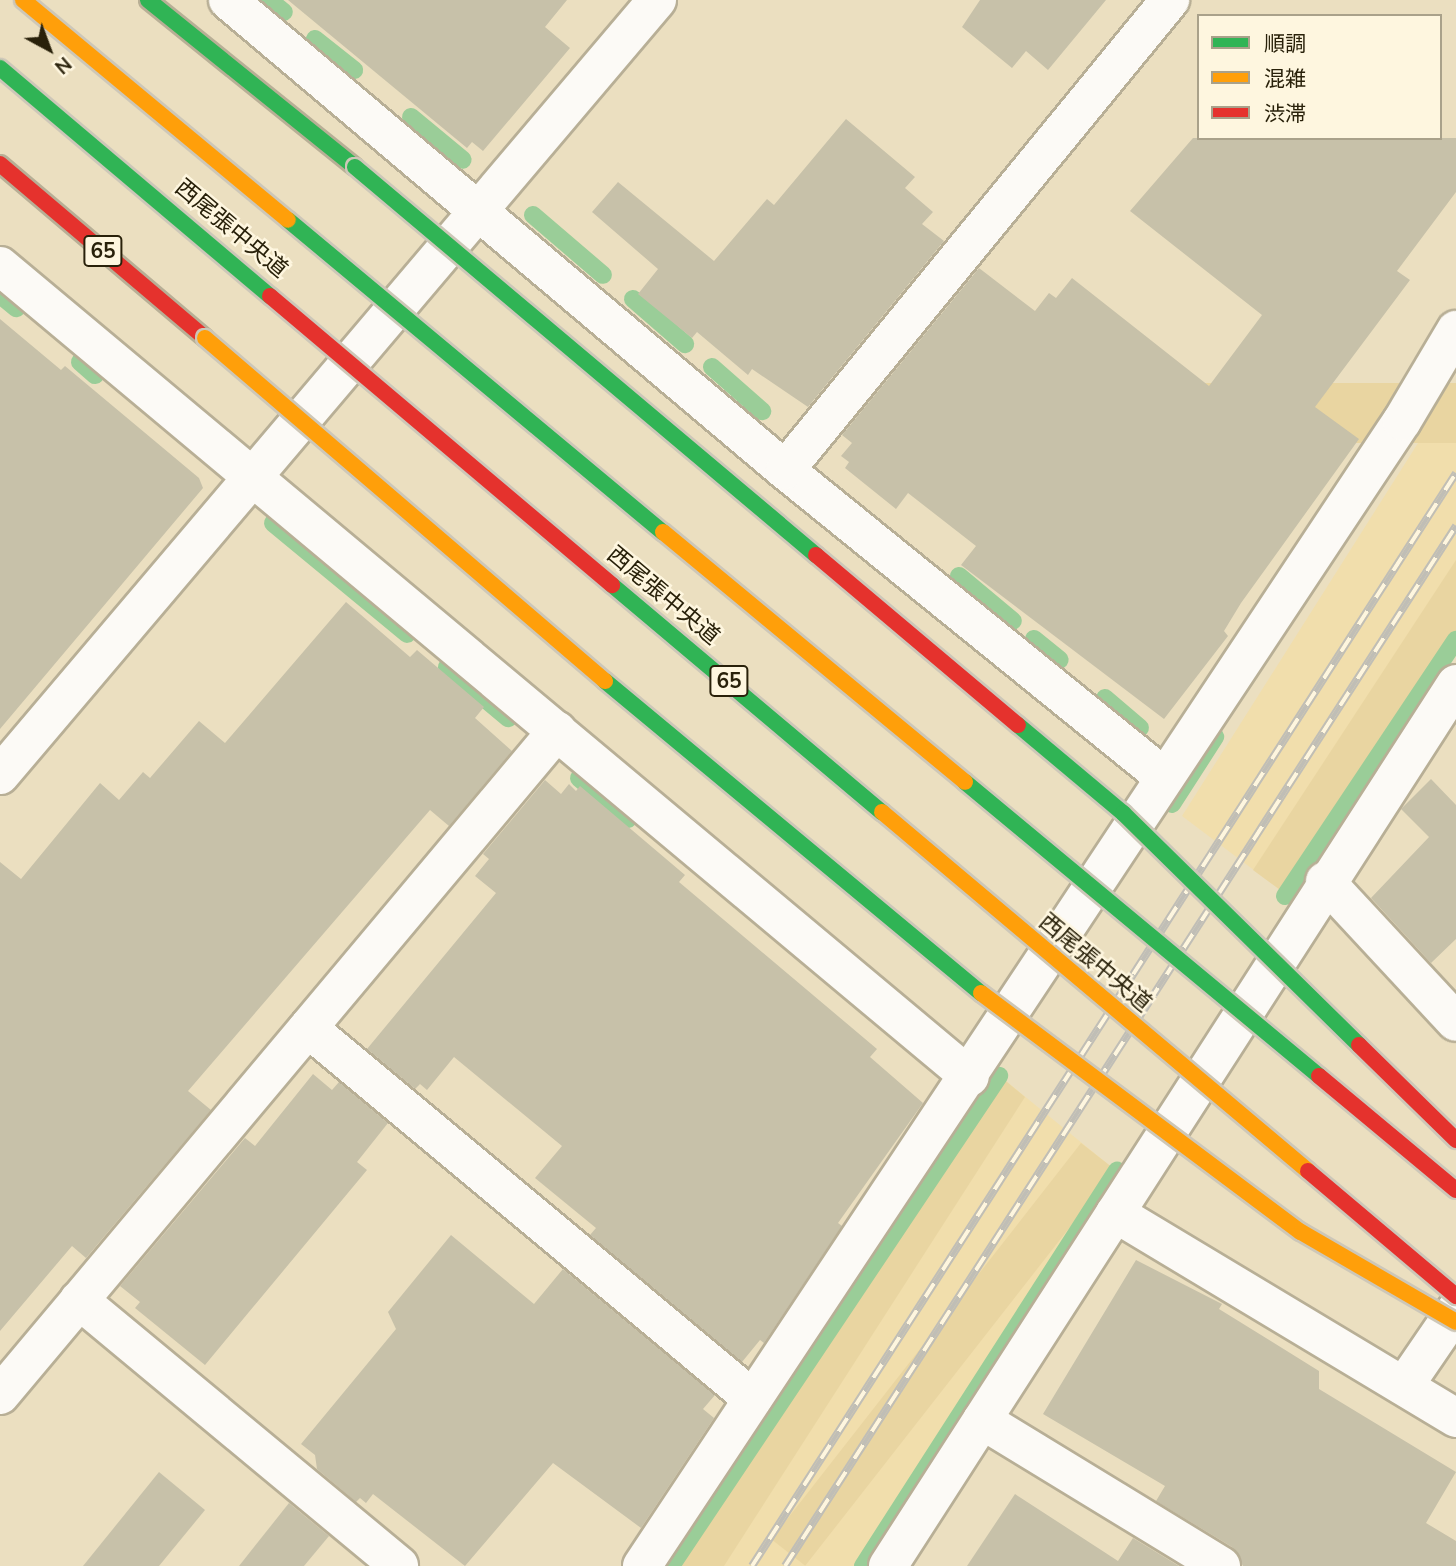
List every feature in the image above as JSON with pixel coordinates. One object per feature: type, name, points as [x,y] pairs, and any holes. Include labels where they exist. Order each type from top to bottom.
[{"type":"main road","name":"西尾張中央道","points":[[23,0],[1456,1191]]},
{"type":"main road","points":[[148,0],[355,167],[1123,813],[1456,1140]]},
{"type":"main road","name":"西尾張中央道","points":[[0,68],[1456,1296]]},
{"type":"main road","name":"65","points":[[0,164],[600,677],[988,999],[1301,1231],[1456,1322]]},
{"type":"street","points":[[228,0],[785,470],[1163,776]]},
{"type":"street","points":[[0,775],[250,474],[657,0]]},
{"type":"street","points":[[785,470],[1170,0]]},
{"type":"street","points":[[0,266],[970,1077]]},
{"type":"street","points":[[642,1566],[970,1077],[1163,776],[1402,421],[1456,330]]},
{"type":"street","points":[[888,1566],[1325,881],[1456,684]]},
{"type":"street","points":[[0,1395],[557,731]]},
{"type":"street","points":[[1325,881],[1456,1022]]},
{"type":"street","points":[[308,1028],[753,1399]]},
{"type":"street","points":[[1115,1213],[1456,1418]]},
{"type":"street","points":[[79,1300],[398,1566]]},
{"type":"street","points":[[1404,1386],[1456,1310]]},
{"type":"street","points":[[982,1420],[1221,1566]]},
{"type":"shaded area","points":[[944,383],[1456,383],[1456,443],[944,443]]},
{"type":"shaded area","points":[[1456,383],[1456,631],[1283,892],[1182,816]]},
{"type":"shaded area","points":[[1456,560],[1456,631],[1283,892],[1253,870]]},
{"type":"shaded area","points":[[1001,1077],[1115,1170],[861,1566],[673,1566]]},
{"type":"shaded area","points":[[1001,1077],[1025,1097],[724,1566],[673,1566]]},
{"type":"shaded area","points":[[1081,1143],[1115,1169],[805,1566],[771,1539]]},
{"type":"building","points":[[288,0],[567,0],[545,27],[570,48],[483,151],[472,142],[467,148]]},
{"type":"building","points":[[980,0],[1106,0],[1048,70],[1026,51],[1012,68],[962,27]]},
{"type":"building","points":[[846,119],[915,177],[905,188],[933,212],[922,224],[944,241],[808,407],[752,369],[748,375],[697,332],[692,338],[638,294],[658,269],[592,212],[618,182],[714,261],[767,199],[774,205]]},
{"type":"building","points":[[1193,138],[1456,138],[1456,192],[1397,271],[1410,280],[1315,407],[1359,439],[1241,603],[1224,631],[1228,636],[1164,719],[961,565],[976,546],[908,493],[896,509],[845,468],[849,462],[841,456],[852,443],[842,435],[979,268],[1035,311],[1049,293],[1056,298],[1072,278],[1209,386],[1262,315],[1130,211]]},
{"type":"building","points":[[0,319],[61,370],[65,366],[199,478],[203,488],[0,729]]},
{"type":"building","points":[[346,602],[410,657],[417,650],[484,707],[475,718],[512,751],[449,826],[430,810],[188,1091],[211,1110],[86,1258],[72,1246],[0,1331],[0,862],[21,879],[100,783],[119,800],[143,772],[150,778],[199,721],[225,743]]},
{"type":"building","points":[[1431,779],[1456,805],[1456,939],[1431,963],[1371,898],[1429,837],[1401,809]]},
{"type":"building","points":[[545,780],[561,794],[569,784],[576,791],[580,786],[685,875],[679,882],[877,1049],[870,1057],[923,1103],[838,1223],[842,1226],[764,1343],[760,1340],[742,1362],[590,1235],[596,1228],[535,1178],[562,1146],[454,1057],[427,1090],[420,1084],[415,1089],[367,1049],[496,893],[475,876],[489,859],[483,854]]},
{"type":"building","points":[[313,1074],[332,1090],[339,1082],[388,1123],[357,1162],[367,1170],[205,1365],[135,1308],[140,1302],[120,1286],[245,1138],[255,1146]]},
{"type":"building","points":[[451,1235],[534,1304],[563,1269],[715,1395],[703,1409],[714,1418],[641,1528],[553,1463],[465,1566],[373,1494],[366,1503],[360,1498],[356,1502],[317,1469],[315,1455],[301,1444],[396,1329],[388,1312]]},
{"type":"building","points":[[1136,1260],[1222,1304],[1219,1309],[1319,1371],[1319,1389],[1456,1472],[1426,1523],[1456,1541],[1456,1566],[1243,1566],[1232,1547],[1156,1501],[1165,1486],[1043,1414]]},
{"type":"building","points":[[159,1472],[205,1510],[159,1566],[83,1566]]},
{"type":"building","points":[[1015,1494],[1118,1561],[1133,1538],[1179,1566],[967,1566]]},
{"type":"building","points":[[289,1503],[329,1536],[304,1566],[239,1566]]},
{"type":"waterway","points":[[269,0],[284,12]]},
{"type":"waterway","points":[[315,39],[354,70]]},
{"type":"waterway","points":[[411,117],[463,160]]},
{"type":"waterway","points":[[533,215],[603,275]]},
{"type":"waterway","points":[[0,295],[16,308]]},
{"type":"waterway","points":[[633,299],[685,344]]},
{"type":"waterway","points":[[80,362],[95,375]]},
{"type":"waterway","points":[[712,367],[762,411]]},
{"type":"waterway","points":[[273,523],[407,634]]},
{"type":"waterway","points":[[959,576],[1013,621]]},
{"type":"waterway","points":[[1034,639],[1060,660]]},
{"type":"waterway","points":[[1285,896],[1456,640]]},
{"type":"waterway","points":[[447,667],[508,718]]},
{"type":"waterway","points":[[1105,698],[1140,728]]},
{"type":"waterway","points":[[1172,804],[1215,737]]},
{"type":"waterway","points":[[579,778],[628,819]]},
{"type":"waterway","points":[[671,1566],[999,1076]]},
{"type":"waterway","points":[[863,1566],[1117,1170]]},
{"type":"railway","points":[[752,1566],[1456,473]]},
{"type":"railway","points":[[785,1566],[1456,526]]},
{"type":"traffic: fast","points":[[148,0],[355,167]]},
{"type":"traffic: fast","points":[[0,68],[270,296]]},
{"type":"traffic: fast","points":[[355,167],[816,555]]},
{"type":"traffic: fast","points":[[288,220],[663,532]]},
{"type":"traffic: fast","points":[[612,585],[882,812]]},
{"type":"traffic: fast","points":[[605,681],[981,993]]},
{"type":"traffic: fast","points":[[1018,725],[1123,813],[1359,1045]]},
{"type":"traffic: fast","points":[[965,782],[1319,1076]]},
{"type":"traffic: jam","points":[[0,164],[205,338]]},
{"type":"traffic: jam","points":[[270,296],[612,585]]},
{"type":"traffic: jam","points":[[816,555],[1018,725]]},
{"type":"traffic: jam","points":[[1359,1045],[1456,1140]]},
{"type":"traffic: jam","points":[[1319,1076],[1456,1190]]},
{"type":"traffic: jam","points":[[1308,1171],[1456,1296]]},
{"type":"traffic: slow","points":[[23,0],[288,220]]},
{"type":"traffic: slow","points":[[205,338],[605,681]]},
{"type":"traffic: slow","points":[[663,532],[965,782]]},
{"type":"traffic: slow","points":[[882,812],[1308,1171]]},
{"type":"traffic: slow","points":[[981,993],[1301,1232],[1456,1322]]}]
